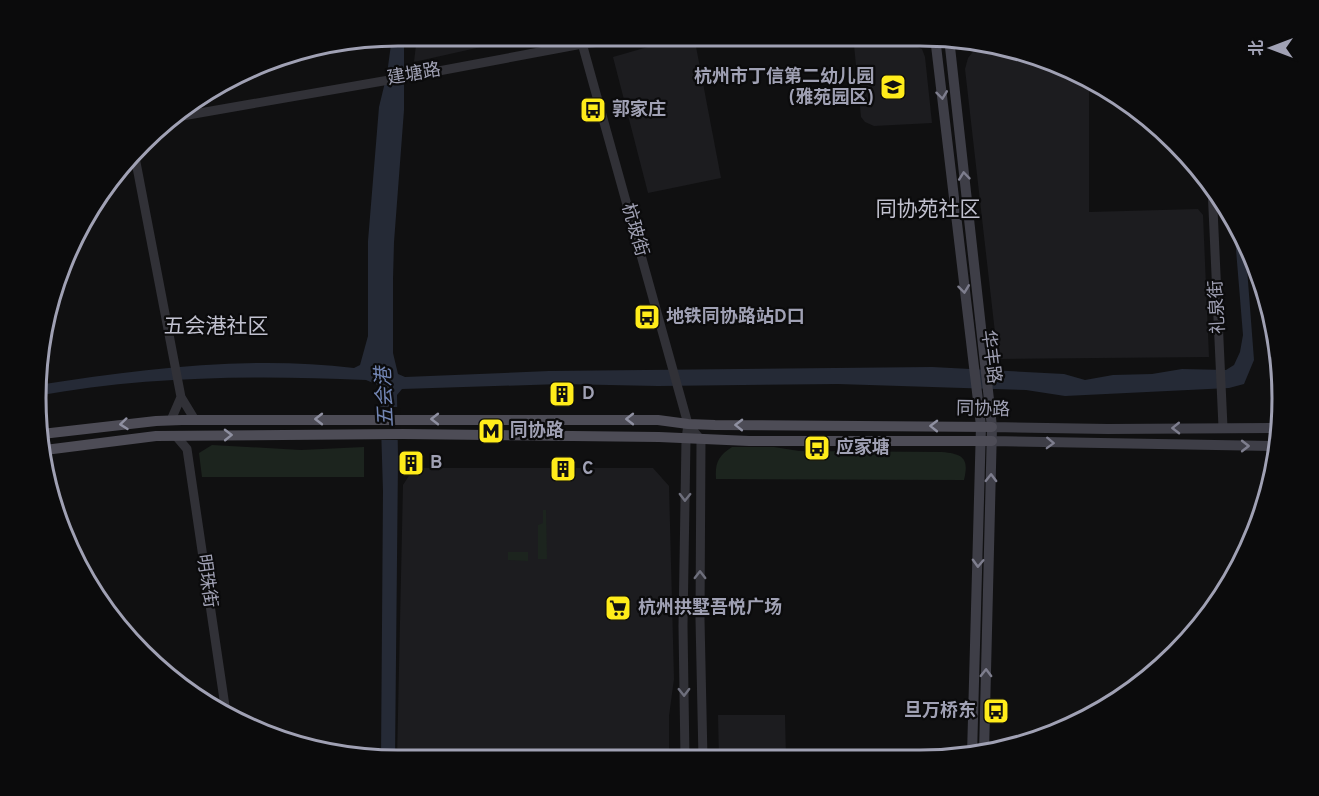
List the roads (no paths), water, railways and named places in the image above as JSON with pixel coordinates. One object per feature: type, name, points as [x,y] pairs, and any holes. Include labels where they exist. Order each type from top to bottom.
[{"type":"main road","name":"华丰路","points":[[936,47],[987,427],[972,745]]},
{"type":"main road","name":"华丰路","points":[[950,48],[979,360]]},
{"type":"main road","name":"同协路","points":[[49,433],[171,420],[378,419],[658,420],[688,424],[1108,429],[1271,428]]},
{"type":"main road","name":"同协路","points":[[51,449],[156,436],[403,434],[701,440],[1269,446]]},
{"type":"main road","name":"华丰路","points":[[984,744],[986,442]]},
{"type":"street","name":"建塘路","points":[[190,115],[412,76],[553,46]]},
{"type":"street","name":"杭玻街","points":[[583,46],[688,424],[683,626],[685,750]]},
{"type":"street","points":[[136,163],[181,397],[195,420]]},
{"type":"street","name":"礼泉街","points":[[1213,203],[1223,427]]},
{"type":"street","points":[[171,420],[181,397]]},
{"type":"street","name":"杭玻街","points":[[688,424],[701,440]]},
{"type":"street","points":[[176,436],[187,449],[198,436]]},
{"type":"street","points":[[701,440],[700,619],[703,750]]},
{"type":"street","name":"明珠街","points":[[187,449],[225,703]]},
{"type":"water","name":"五会港","points":[[391,46],[404,46],[404,110],[394,242],[393,353],[398,374],[405,377],[549,371],[932,367],[1064,374],[1085,380],[1113,375],[1152,374],[1182,369],[1226,370],[1234,365],[1240,352],[1243,335],[1235,242],[1247,265],[1254,360],[1244,384],[1229,388],[1065,396],[1026,390],[838,384],[658,386],[561,384],[402,389],[397,395],[395,750],[381,749],[383,491],[378,385],[366,380],[325,378],[201,379],[118,384],[46,394],[47,384],[156,369],[235,363],[315,364],[354,368],[360,365],[368,336],[368,241],[379,107]]},
{"type":"place","name":"杭州市丁信第二幼儿园 (雅苑园区)","points":[[893,87]]},
{"type":"place","name":"郭家庄","points":[[593,110]]},
{"type":"place","name":"地铁同协路站D口","points":[[647,317]]},
{"type":"place","name":"D","points":[[562,394]]},
{"type":"place","name":"同协路","points":[[491,431]]},
{"type":"place","name":"应家塘","points":[[817,448]]},
{"type":"place","name":"B","points":[[411,463]]},
{"type":"place","name":"C","points":[[563,469]]},
{"type":"place","name":"杭州拱墅吾悦广场","points":[[618,608]]},
{"type":"place","name":"旦万桥东","points":[[996,711]]},
{"type":"district","name":"同协苑社区","points":[[928,210]]},
{"type":"district","name":"五会港社区","points":[[216,327]]}]
